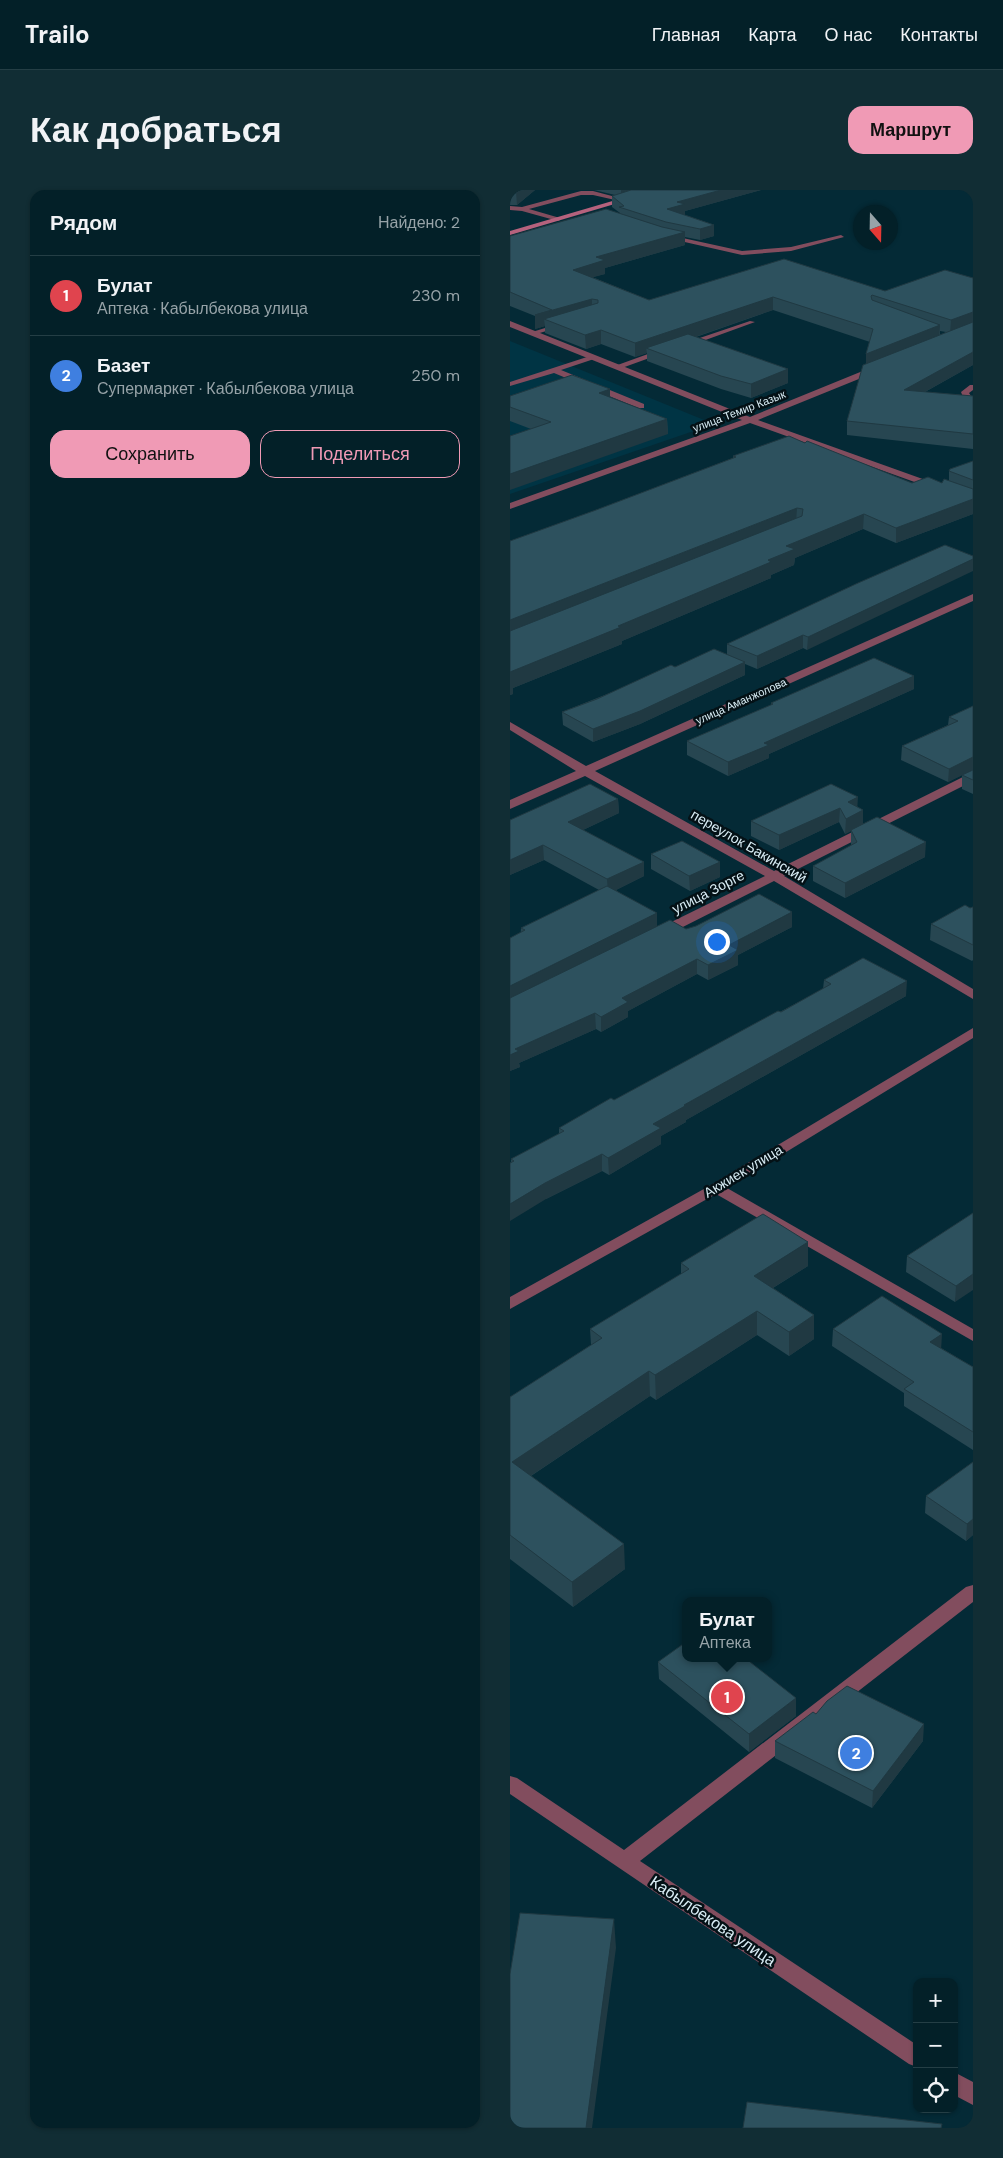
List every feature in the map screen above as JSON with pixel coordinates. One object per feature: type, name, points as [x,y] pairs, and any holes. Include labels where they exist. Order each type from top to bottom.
[{"type":"main road","points":[[510,233],[658,190]]},
{"type":"street","points":[[510,324],[750,420],[973,500]]},
{"type":"street","name":"улица Темир Казык","points":[[510,506],[750,420],[888,364]]},
{"type":"street","name":"улица Аманжолова","points":[[510,805],[973,597]]},
{"type":"street","name":"переулок Бакинский","points":[[510,725],[585,771],[773,876],[973,995]]},
{"type":"street","name":"улица Зорге","points":[[650,938],[973,776]]},
{"type":"street","name":"Акжиек улица","points":[[510,1304],[716,1188],[973,1032]]},
{"type":"street","points":[[716,1188],[973,1336]]},
{"type":"street","points":[[625,1861],[973,1592]]},
{"type":"street","name":"Кабылбекова улица","points":[[510,1784],[913,2054]]},
{"type":"street","points":[[958,2085],[973,2095]]},
{"type":"lane","points":[[522,209],[581,193],[593,193],[624,200]]},
{"type":"lane","points":[[510,208],[522,209],[558,219]]},
{"type":"lane","points":[[584,211],[602,217]]},
{"type":"lane","points":[[664,237],[742,253],[791,249],[841,237]]},
{"type":"lane","points":[[680,346],[752,322]]},
{"type":"lane","points":[[533,333],[568,323]]},
{"type":"lane","points":[[616,367],[671,349]]},
{"type":"lane","points":[[510,384],[593,358]]},
{"type":"lane","points":[[554,370],[641,406]]},
{"type":"lane","points":[[973,387],[965,392],[968,400],[973,401]]},
{"type":"shaded area","points":[[510,341],[714,424],[510,494]]},
{"type":"building","points":[[631,190],[721,190],[677,202],[685,204],[667,209],[714,225],[700,229],[666,222],[619,207],[624,206],[612,196]]},
{"type":"building","points":[[606,209],[662,227],[685,232],[596,257],[605,260],[573,270],[649,300],[784,259],[885,291],[945,270],[973,278],[973,312],[951,320],[872,295],[872,300],[940,325],[866,354],[873,329],[773,297],[635,343],[601,330],[585,335],[544,319],[598,303],[598,300],[592,299],[535,315],[552,310],[510,292],[510,236]]},
{"type":"building","points":[[973,322],[973,352],[904,390],[973,396],[973,434],[847,421],[863,365]]},
{"type":"building","points":[[688,334],[788,369],[751,384],[721,376],[646,348]]},
{"type":"building","points":[[572,375],[610,389],[599,393],[667,419],[510,474],[510,436],[551,422],[510,407],[510,396]]},
{"type":"building","points":[[789,436],[805,443],[807,441],[912,483],[928,477],[942,483],[944,479],[973,489],[973,499],[896,528],[864,514],[786,546],[795,549],[768,560],[771,562],[618,626],[621,627],[510,672],[510,631],[802,516],[803,509],[797,508],[510,620],[510,541]]},
{"type":"building","points":[[973,461],[973,480],[949,471],[950,469]]},
{"type":"building","points":[[945,545],[973,556],[973,559],[808,637],[803,635],[757,656],[727,644],[858,583]]},
{"type":"building","points":[[714,649],[745,662],[640,711],[593,729],[562,712],[597,699],[671,665],[675,667]]},
{"type":"building","points":[[874,658],[914,676],[764,743],[769,745],[728,762],[687,741],[773,704],[771,703]]},
{"type":"building","points":[[973,706],[973,757],[949,769],[902,746],[958,721],[949,717]]},
{"type":"building","points":[[973,770],[973,780],[962,775]]},
{"type":"building","points":[[590,784],[618,799],[568,822],[644,862],[607,879],[543,845],[510,860],[510,820]]},
{"type":"building","points":[[831,784],[858,797],[848,802],[863,810],[846,819],[840,808],[779,835],[751,821]]},
{"type":"building","points":[[877,817],[926,842],[845,883],[813,866],[857,842],[851,830]]},
{"type":"building","points":[[682,841],[720,862],[689,876],[651,854]]},
{"type":"building","points":[[607,886],[657,913],[510,986],[510,938],[525,930],[521,928]]},
{"type":"building","points":[[759,894],[792,912],[729,945],[738,950],[708,965],[697,959],[622,998],[628,1002],[601,1017],[595,1013],[515,1049],[519,1051],[510,1055],[510,998],[670,920],[686,929],[696,926]]},
{"type":"building","points":[[965,905],[970,908],[973,907],[973,945],[931,924]]},
{"type":"building","points":[[863,958],[907,981],[684,1105],[653,1124],[661,1128],[608,1158],[602,1154],[545,1183],[510,1204],[510,1163],[514,1161],[511,1159],[564,1131],[559,1128],[611,1098],[614,1100],[831,984],[824,980]]},
{"type":"building","points":[[973,1213],[973,1274],[956,1286],[907,1256]]},
{"type":"building","points":[[763,1214],[808,1242],[754,1276],[814,1315],[789,1332],[757,1311],[655,1375],[649,1371],[512,1462],[624,1544],[572,1582],[510,1535],[510,1397],[602,1338],[590,1329],[689,1269],[681,1263]]},
{"type":"building","points":[[882,1296],[942,1334],[930,1342],[973,1367],[973,1432],[904,1389],[914,1382],[833,1329]]},
{"type":"building","points":[[973,1462],[973,1519],[967,1524],[926,1496]]},
{"type":"building","points":[[682,1645],[682,1662],[750,1662],[796,1698],[749,1734],[658,1662]]},
{"type":"building","points":[[847,1686],[924,1724],[873,1791],[775,1741],[813,1712],[816,1714],[827,1701]]},
{"type":"building","points":[[520,1913],[614,1919],[586,2128],[510,2128],[510,1974]]},
{"type":"building","points":[[747,2102],[942,2124],[941,2128],[743,2128]]},
{"type":"place","name":"Булат","points":[[727,1697]]},
{"type":"place","name":"Базет","points":[[856,1753]]}]
